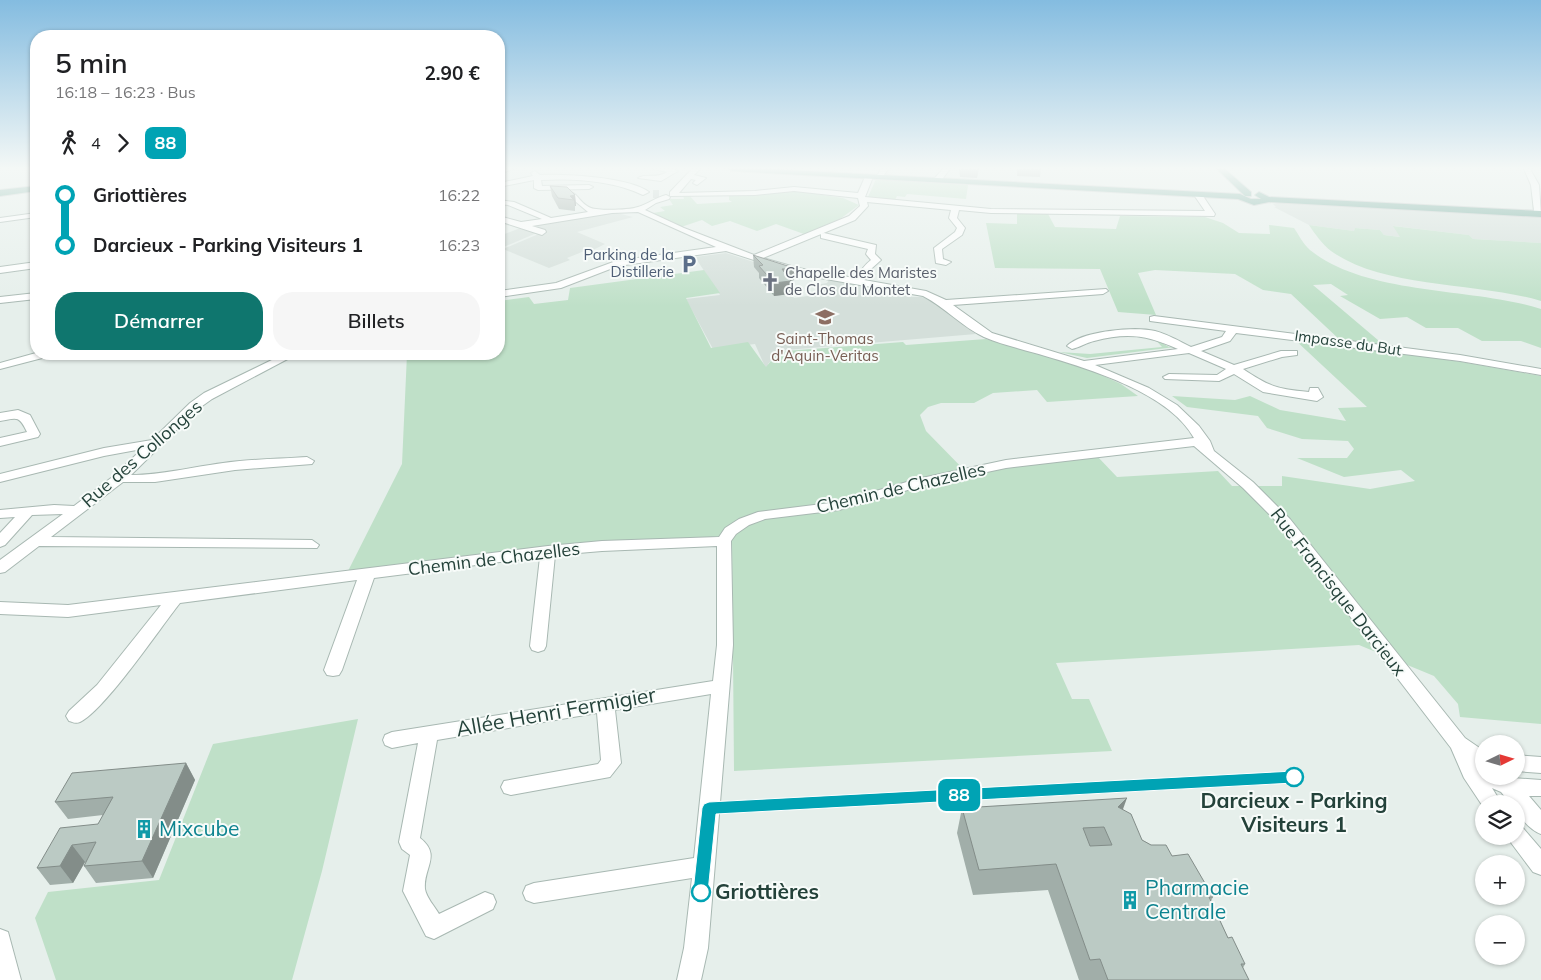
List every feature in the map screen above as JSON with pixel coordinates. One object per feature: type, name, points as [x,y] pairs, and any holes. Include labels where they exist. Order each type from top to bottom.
[{"type":"street","points":[[533,215],[555,220]]},
{"type":"street","points":[[520,225],[585,215]]},
{"type":"street","name":"Rue Francisque Darcieux","points":[[648,215],[666,224],[755,258],[806,274],[918,292],[944,303],[977,329],[988,335],[1086,364],[1157,396],[1181,412],[1194,425],[1203,445],[1248,485],[1285,522],[1458,742],[1475,761]]},
{"type":"street","points":[[755,258],[846,222],[854,215]]},
{"type":"street","points":[[946,262],[939,261],[938,248],[959,233],[961,228],[953,218],[953,215]]},
{"type":"street","points":[[0,220],[30,216]]},
{"type":"street","points":[[505,220],[542,232]]},
{"type":"street","points":[[824,236],[872,247],[870,254],[876,260],[866,268],[866,273],[856,282]]},
{"type":"street","points":[[505,293],[558,286],[616,264],[729,248]]},
{"type":"street","points":[[0,270],[30,266]]},
{"type":"street","points":[[944,303],[1103,291]]},
{"type":"street","points":[[0,300],[30,297]]},
{"type":"street","name":"Impasse du But","points":[[1154,319],[1460,358],[1541,372]]},
{"type":"street","points":[[1072,346],[1083,340],[1133,332],[1153,334],[1184,327]]},
{"type":"street","points":[[1086,364],[1100,359],[1135,358],[1187,350],[1226,340],[1232,335],[1234,330]]},
{"type":"street","points":[[1153,334],[1234,369],[1247,376],[1259,387],[1269,391],[1316,397],[1314,390]]},
{"type":"street","points":[[1169,377],[1219,378],[1234,369],[1281,354],[1294,354]]},
{"type":"street","points":[[0,366],[30,358]]},
{"type":"street","points":[[1108,374],[1119,363],[1135,358]]},
{"type":"street","name":"Rue des Collonges","points":[[0,568],[120,478],[208,396],[280,360]]},
{"type":"street","points":[[0,418],[18,414],[25,417],[34,434],[0,442]]},
{"type":"street","points":[[0,478],[104,452],[156,443]]},
{"type":"street","name":"Chemin de Chazelles","points":[[0,608],[68,611],[548,551],[602,546],[724,541],[730,530],[744,522],[763,516],[839,506],[922,482],[1006,464],[1203,445]]},
{"type":"street","points":[[120,478],[151,479],[174,477],[212,469],[307,462]]},
{"type":"street","points":[[0,514],[54,509],[78,510]]},
{"type":"street","points":[[0,542],[28,512]]},
{"type":"street","points":[[35,541],[312,545]]},
{"type":"street","points":[[689,980],[696,948],[702,867],[725,645],[724,541]]},
{"type":"street","points":[[538,646],[548,551]]},
{"type":"street","points":[[333,670],[367,575]]},
{"type":"street","points":[[75,716],[103,690],[174,598]]},
{"type":"street","name":"Allée Henri Fermigier","points":[[392,740],[605,704],[720,687]]},
{"type":"street","points":[[511,787],[603,771],[611,763],[605,704]]},
{"type":"street","points":[[429,734],[409,842],[421,851],[414,891],[434,928],[485,902]]},
{"type":"street","points":[[1525,764],[1541,765]]},
{"type":"street","points":[[1507,785],[1541,825]]},
{"type":"street","points":[[1525,785],[1541,788]]},
{"type":"street","points":[[1525,845],[1541,865]]},
{"type":"street","points":[[534,893],[702,867]]},
{"type":"street","points":[[0,940],[9,980]]},
{"type":"shaded area","points":[[594,215],[624,215],[633,217],[577,232],[605,244],[591,251],[587,250],[567,258],[570,260],[549,268],[505,250],[505,248],[541,233],[525,225]]},
{"type":"shaded area","points":[[1289,215],[1502,215],[1541,217],[1541,243],[1473,239],[1469,235],[1394,226],[1401,237],[1384,235],[1380,230],[1355,228],[1354,231],[1309,225]]},
{"type":"shaded area","points":[[523,227],[539,232],[505,246],[505,234]]},
{"type":"shaded area","name":"Saint-Thomas d'Aquin-Veritas","points":[[726,253],[782,271],[781,281],[794,298],[822,294],[816,285],[827,283],[829,280],[904,292],[912,297],[922,297],[938,304],[976,334],[786,350],[774,357],[768,364],[767,371],[755,344],[713,349],[686,299],[720,295],[695,257]]},
{"type":"green space","points":[[656,215],[846,215],[804,234],[776,224],[757,231],[730,221],[712,226],[702,220],[681,227]]},
{"type":"green space","points":[[1017,215],[1048,215],[1055,227],[1116,229],[1120,216],[1205,217],[1223,223],[1239,233],[1270,234],[1269,225],[1294,228],[1310,250],[1333,265],[1360,276],[1390,283],[1514,302],[1541,309],[1541,348],[1521,341],[1482,341],[1458,328],[1426,328],[1407,317],[1380,319],[1340,296],[1348,295],[1331,284],[1313,285],[1385,346],[1341,341],[1291,294],[1263,290],[1235,274],[1155,270],[1138,273],[1156,315],[1118,312],[1100,269],[995,268],[986,223],[1017,224]]},
{"type":"green space","points":[[1309,225],[1354,231],[1355,228],[1380,230],[1384,235],[1400,237],[1393,226],[1469,235],[1473,239],[1541,243],[1541,301],[1516,295],[1404,279],[1377,272],[1353,263],[1331,251]]},
{"type":"green space","points":[[704,270],[720,293],[686,298],[711,348],[748,342],[766,367],[775,356],[786,351],[903,342],[906,345],[986,339],[1086,368],[1121,384],[1138,396],[1047,402],[1037,390],[993,393],[974,403],[941,403],[928,407],[920,415],[926,431],[970,476],[1017,466],[1097,456],[1117,477],[1218,471],[1232,486],[1282,486],[1282,476],[1370,489],[1415,481],[1401,470],[1344,477],[1297,458],[1347,458],[1354,449],[1348,441],[1302,439],[1267,428],[1258,416],[1187,407],[1172,396],[1235,400],[1250,396],[1280,410],[1346,421],[1338,408],[1367,407],[1293,338],[1462,362],[1541,376],[1541,724],[1460,717],[1458,704],[1434,676],[1359,645],[1056,663],[1072,699],[1089,699],[1112,751],[734,771],[732,536],[589,544],[347,573],[402,464],[407,360],[505,360],[505,300],[529,297],[534,304],[568,300],[570,288]]},
{"type":"green space","points":[[1155,339],[1169,347],[1175,347],[1087,358],[1059,352],[1090,354],[1162,347]]},
{"type":"green space","points":[[358,719],[322,871],[292,980],[56,980],[35,918],[48,892],[159,880],[213,744]]},
{"type":"building","points":[[753,255],[794,268],[782,269],[791,281],[774,283],[759,266],[763,265]]},
{"type":"building","points":[[186,763],[142,861],[84,866],[96,842],[72,845],[60,866],[37,868],[60,828],[98,824],[113,797],[55,802],[72,773]]},
{"type":"building","name":"Pharmacie Centrale","points":[[1127,798],[1118,807],[1131,814],[1142,840],[1151,845],[1166,845],[1172,856],[1188,854],[1213,897],[1209,897],[1228,938],[1232,937],[1245,964],[1241,964],[1249,980],[1108,980],[1100,959],[1090,960],[1056,864],[979,870],[962,808]],"holes":[[[1104,827],[1112,845],[1090,846],[1083,828]]]},
{"type":"bus line","name":"88","points":[[701,892],[709,808],[1294,777]]},
{"type":"place","name":"Parking de la Distillerie","points":[[689,264]]},
{"type":"place","name":"Chapelle des Maristes de Clos du Montet","points":[[770,282]]},
{"type":"place","name":"Saint-Thomas d'Aquin-Veritas","points":[[825,317]]},
{"type":"place","name":"Darcieux - Parking Visiteurs 1","points":[[1294,777]]},
{"type":"place","name":"Mixcube","points":[[144,829]]},
{"type":"place","name":"Griottières","points":[[701,892]]},
{"type":"place","name":"Pharmacie Centrale","points":[[1130,900]]}]
